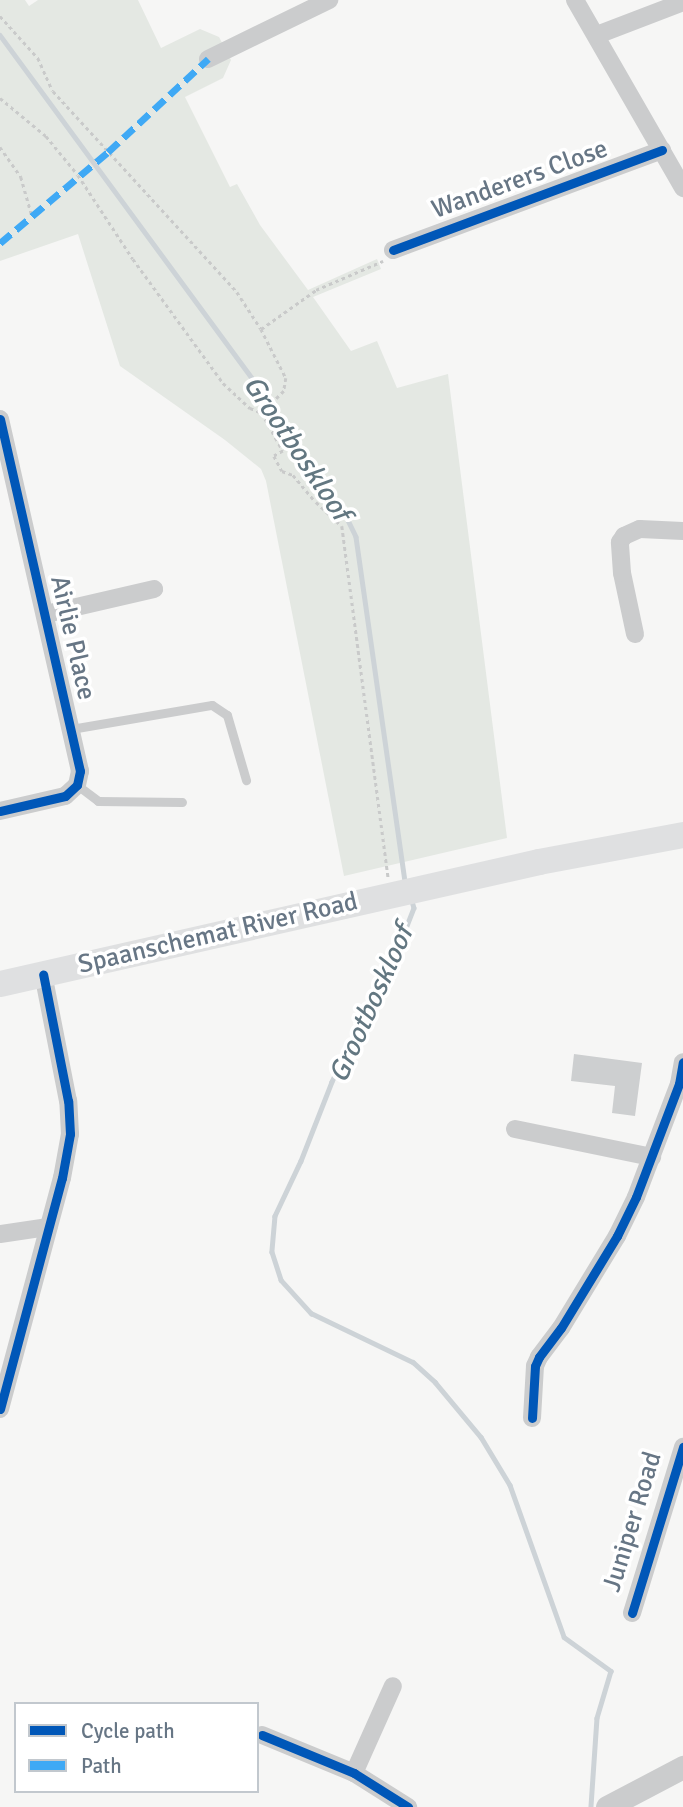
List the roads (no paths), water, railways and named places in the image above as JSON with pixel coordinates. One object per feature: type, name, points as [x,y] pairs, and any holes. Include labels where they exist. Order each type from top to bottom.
[{"type":"main road","name":"Spaanschemat River Road","points":[[0,984],[402,888],[683,835]]},
{"type":"street","points":[[208,59],[329,0]]},
{"type":"street","points":[[575,0],[683,188]]},
{"type":"street","points":[[597,35],[683,2]]},
{"type":"street","name":"Wanderers Close","points":[[393,250],[662,150]]},
{"type":"street","name":"Airlie Place","points":[[0,419],[80,771],[77,785]]},
{"type":"street","points":[[635,634],[622,573],[620,542],[624,536],[640,529],[683,531]]},
{"type":"street","points":[[46,614],[155,589]]},
{"type":"street","points":[[0,811],[65,796],[77,785]]},
{"type":"street","points":[[0,1409],[70,1134],[68,1101],[43,974]]},
{"type":"street","points":[[532,1418],[535,1366],[617,1236],[681,1084],[683,1062]]},
{"type":"street","points":[[515,1129],[652,1157]]},
{"type":"street","points":[[0,1234],[48,1227]]},
{"type":"street","name":"Juniper Road","points":[[632,1613],[683,1447]]},
{"type":"street","points":[[354,1773],[393,1686]]},
{"type":"street","points":[[262,1735],[354,1773],[408,1807]]},
{"type":"street","points":[[607,1807],[683,1767]]},
{"type":"lane","points":[[71,729],[212,705],[228,715],[246,780]]},
{"type":"lane","points":[[77,785],[98,801],[182,802]]},
{"type":"waterway","name":"Grootboskloof","points":[[0,35],[273,407],[309,466],[345,514],[356,537],[405,883]]},
{"type":"waterway","name":"Grootboskloof","points":[[412,901],[414,908],[396,954],[332,1082],[301,1161],[275,1216],[272,1252],[281,1280],[311,1313],[413,1362],[435,1382],[481,1437],[510,1485],[564,1637],[611,1671],[597,1718],[591,1807]]}]
